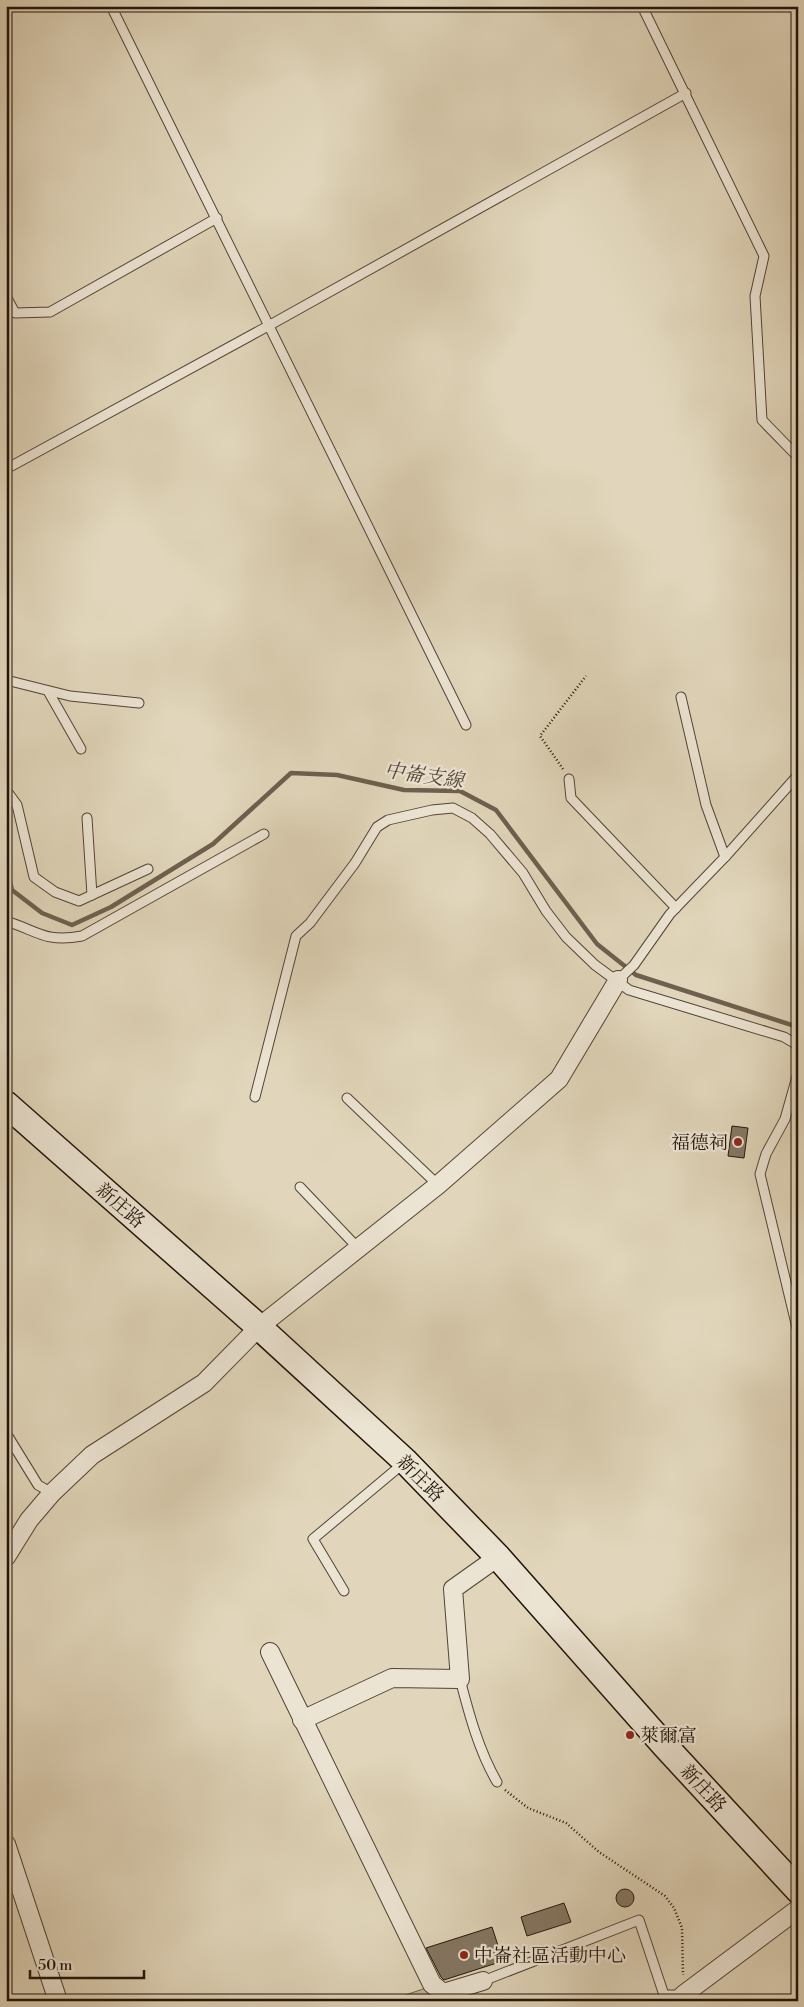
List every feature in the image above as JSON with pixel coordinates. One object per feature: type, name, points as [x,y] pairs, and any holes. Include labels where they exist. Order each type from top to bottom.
[{"type":"street","points":[[6,1557],[29,1520],[52,1493],[92,1455],[204,1382],[259,1327],[438,1185],[559,1079],[618,980]]},
{"type":"street","name":"新庄路","points":[[6,1104],[259,1327],[405,1462],[498,1557],[665,1746],[798,1890]]},
{"type":"street","points":[[302,1720],[392,1678],[460,1680],[453,1588],[498,1557]]},
{"type":"street","points":[[270,1652],[432,1984],[443,1993],[482,1981]]},
{"type":"street","points":[[6,1844],[58,2001]]},
{"type":"street","points":[[683,1998],[798,1909]]},
{"type":"lane","points":[[111,6],[466,725]]},
{"type":"lane","points":[[642,6],[764,256],[755,296],[762,420],[798,456]]},
{"type":"lane","points":[[6,469],[270,325],[686,93]]},
{"type":"lane","points":[[6,296],[15,313],[50,312],[217,218]]},
{"type":"lane","points":[[6,680],[70,696],[139,703]]},
{"type":"lane","points":[[48,691],[80,749]]},
{"type":"lane","points":[[681,696],[706,805],[725,857]]},
{"type":"lane","points":[[618,980],[634,964],[676,908],[725,857],[798,775]]},
{"type":"lane","points":[[569,779],[571,798],[676,908]]},
{"type":"lane","points":[[6,790],[17,805],[34,877],[55,892],[78,901],[148,869]]},
{"type":"lane","points":[[255,1097],[296,936],[310,923],[355,863],[377,828],[388,820],[432,810],[454,808],[472,818],[490,834],[523,873],[546,911],[566,937],[595,965],[618,980],[628,990],[784,1037],[798,1047]]},
{"type":"lane","points":[[87,818],[92,894]]},
{"type":"lane","points":[[6,920],[48,938],[65,939],[82,936],[264,834]]},
{"type":"lane","points":[[798,1073],[786,1119],[766,1154],[760,1174],[798,1332]]},
{"type":"lane","points":[[347,1098],[438,1185]]},
{"type":"lane","points":[[300,1187],[358,1248]]},
{"type":"lane","points":[[6,1433],[38,1485],[52,1493]]},
{"type":"lane","points":[[344,1590],[313,1539],[405,1462]]},
{"type":"lane","points":[[460,1680],[466,1706],[488,1766],[497,1782]]},
{"type":"lane","points":[[482,1981],[639,1920],[664,1994],[683,1998]]},
{"type":"path","points":[[569,779],[540,736],[586,676]]},
{"type":"path","points":[[497,1782],[528,1808],[566,1823],[599,1852],[665,1896],[674,1908],[682,1928],[683,1998]]},
{"type":"shaded area","points":[[426,1988],[435,2001],[388,2001]]},
{"type":"building","name":"福德祠","points":[[732,1126],[748,1128],[744,1158],[728,1156]]},
{"type":"building","points":[[625,1889],[631,1892],[634,1898],[631,1904],[625,1907],[619,1904],[616,1898],[619,1892]]},
{"type":"building","points":[[564,1903],[571,1922],[527,1936],[521,1917]]},
{"type":"building","name":"中崙社區活動中心","points":[[492,1927],[503,1961],[444,1980],[426,1948]]},
{"type":"waterway","name":"中崙支線","points":[[6,864],[12,890],[42,913],[72,925],[111,907],[213,844],[291,773],[337,775],[404,790],[460,791],[496,810],[597,944],[636,975],[798,1027]]},
{"type":"place","name":"福德祠","points":[[738,1142]]},
{"type":"place","name":"萊爾富","points":[[630,1735]]},
{"type":"place","name":"中崙社區活動中心","points":[[464,1955]]}]
